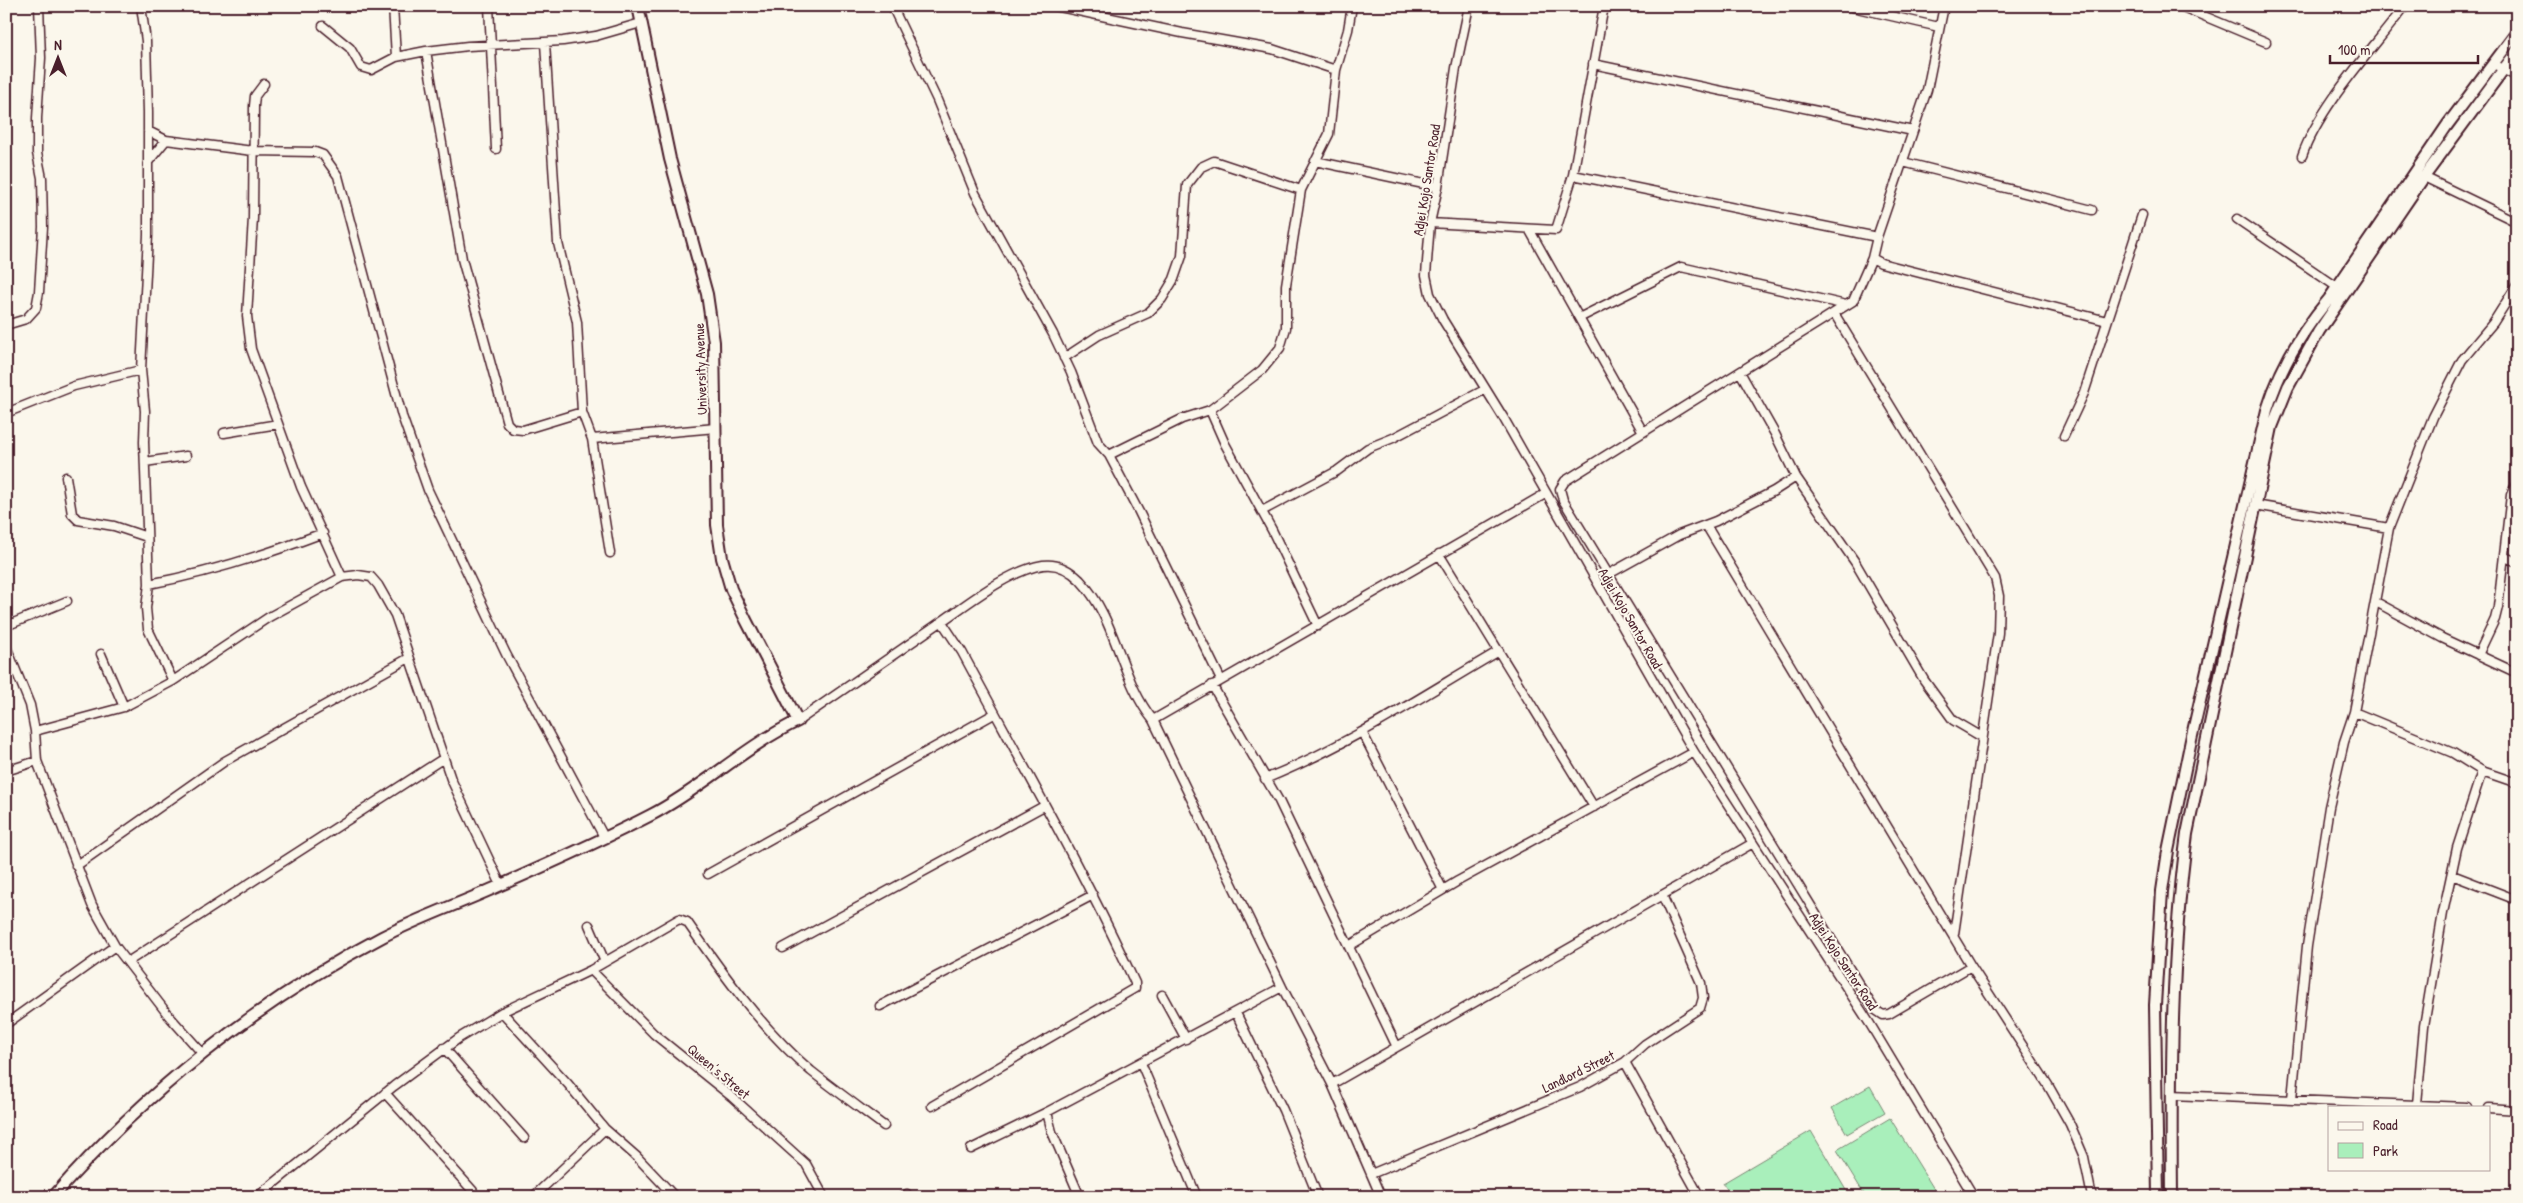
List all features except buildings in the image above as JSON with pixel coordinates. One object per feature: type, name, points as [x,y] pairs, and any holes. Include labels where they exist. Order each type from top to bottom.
[{"type":"street","points":[[6,324],[26,319],[36,308],[40,292],[43,227],[42,178],[37,152],[36,118],[41,58],[39,6]]},
{"type":"street","points":[[141,6],[146,41],[148,131],[148,235],[142,370],[145,410],[144,462],[149,584],[146,608],[148,628],[173,681]]},
{"type":"street","points":[[393,6],[396,56]]},
{"type":"street","points":[[489,6],[496,149]]},
{"type":"street","name":"University Avenue","points":[[638,6],[670,159],[711,313],[714,342],[717,525],[726,575],[766,661],[798,720]]},
{"type":"street","points":[[892,6],[937,100],[975,193],[1025,278],[1064,358],[1098,443],[1109,455],[1140,512],[1221,680]]},
{"type":"street","points":[[1055,6],[1182,33],[1272,49],[1336,70]]},
{"type":"street","points":[[1109,455],[1182,419],[1210,410],[1262,370],[1280,348],[1286,328],[1286,285],[1301,190],[1329,134],[1336,70],[1348,30],[1352,6]]},
{"type":"street","name":"Adjei Kojo Santor Road","points":[[1469,6],[1456,68],[1438,187],[1430,223],[1426,274],[1430,294],[1484,390],[1503,417],[1694,752],[1870,1024],[1974,1197]]},
{"type":"street","points":[[1430,223],[1556,230],[1573,175],[1604,6]]},
{"type":"street","points":[[1848,6],[1939,27]]},
{"type":"street","points":[[1944,6],[1927,90],[1877,237],[1872,258],[1853,301],[1564,481],[1560,489],[1563,500],[1874,1009],[1883,1015],[1889,1014],[1972,966]]},
{"type":"street","points":[[2180,6],[2266,42]]},
{"type":"street","points":[[2302,156],[2308,138],[2342,89],[2405,6]]},
{"type":"street","points":[[323,26],[347,45],[361,67],[367,70],[396,56],[490,45],[545,43],[596,36],[641,24]]},
{"type":"street","points":[[2158,1197],[2155,1005],[2162,891],[2168,851],[2262,424],[2272,393],[2293,346],[2337,287],[2448,124],[2517,32]]},
{"type":"street","points":[[545,43],[558,243],[577,322],[582,412],[592,439],[610,553]]},
{"type":"street","points":[[426,51],[462,259],[507,423],[513,429],[523,430],[582,412]]},
{"type":"street","points":[[2172,1197],[2171,1095],[2178,921],[2187,834],[2272,427],[2295,372],[2319,331],[2424,177],[2517,51]]},
{"type":"street","points":[[1593,64],[1913,131]]},
{"type":"street","points":[[2494,64],[2517,77]]},
{"type":"street","points":[[264,84],[255,96],[253,218],[247,316],[251,349],[301,487],[342,577]]},
{"type":"street","points":[[148,131],[166,140],[253,151],[315,152],[323,155],[338,176],[402,416],[428,490],[506,654],[604,837]]},
{"type":"street","points":[[148,162],[166,140]]},
{"type":"street","points":[[1064,358],[1100,336],[1148,313],[1162,299],[1174,279],[1182,256],[1187,185],[1201,167],[1214,162],[1301,190]]},
{"type":"street","points":[[1314,162],[1438,187]]},
{"type":"street","points":[[1903,162],[2092,210]]},
{"type":"street","points":[[1573,175],[1877,237]]},
{"type":"street","points":[[2424,177],[2517,222]]},
{"type":"street","points":[[2064,436],[2084,393],[2142,215]]},
{"type":"street","points":[[2237,220],[2337,287]]},
{"type":"street","points":[[1529,229],[1643,432]]},
{"type":"street","points":[[1872,258],[1881,263],[2107,321]]},
{"type":"street","points":[[1579,318],[1681,267],[1846,305]]},
{"type":"street","points":[[2292,1099],[2307,946],[2328,807],[2344,742],[2354,712],[2389,528],[2433,417],[2462,360],[2493,323],[2517,285]]},
{"type":"street","points":[[1834,313],[1995,578],[1999,596],[1998,633],[1954,934]]},
{"type":"street","points":[[6,413],[74,386],[142,370]]},
{"type":"street","points":[[1740,372],[1775,434],[1796,477],[1855,562],[1924,680],[1953,720],[1982,736]]},
{"type":"street","points":[[1262,511],[1337,471],[1368,448],[1393,438],[1484,390]]},
{"type":"street","points":[[1210,410],[1225,444],[1262,511],[1318,626]]},
{"type":"street","points":[[224,433],[278,424]]},
{"type":"street","points":[[592,439],[716,428]]},
{"type":"street","points":[[144,462],[186,456]]},
{"type":"street","points":[[66,477],[72,514],[78,520],[114,526],[147,537]]},
{"type":"street","points":[[1609,574],[1679,534],[1706,525],[1774,491],[1796,477]]},
{"type":"street","points":[[2478,655],[2495,619],[2512,495],[2517,482]]},
{"type":"street","points":[[1153,720],[1546,494]]},
{"type":"street","points":[[2255,505],[2389,528]]},
{"type":"street","points":[[1706,525],[1972,966],[2070,1124],[2084,1158],[2092,1197]]},
{"type":"street","points":[[149,584],[201,574],[246,561],[323,533]]},
{"type":"street","points":[[1439,554],[1594,807]]},
{"type":"street","points":[[2505,556],[2517,562]]},
{"type":"street","points":[[53,1197],[166,1083],[314,974],[383,937],[604,837],[652,814],[695,790],[770,734],[798,720],[982,594],[1013,576],[1043,565],[1060,567],[1078,578],[1096,603],[1108,625],[1134,688],[1153,720],[1282,987],[1332,1084],[1381,1197]]},
{"type":"street","points":[[35,731],[124,707],[173,681],[269,617],[342,577],[358,575],[371,577],[378,585],[394,615],[452,779],[501,885]]},
{"type":"street","points":[[6,626],[67,601]]},
{"type":"street","points":[[2376,602],[2517,673]]},
{"type":"street","points":[[932,1106],[1135,988],[1135,983],[1093,895],[962,652],[942,622]]},
{"type":"street","points":[[6,646],[30,705],[35,731],[37,761],[92,906],[115,946],[169,1016],[203,1054]]},
{"type":"street","points":[[1265,779],[1299,766],[1362,732],[1499,652]]},
{"type":"street","points":[[101,654],[124,707]]},
{"type":"street","points":[[76,866],[225,761],[409,658]]},
{"type":"street","points":[[1212,685],[1283,810],[1396,1045]]},
{"type":"street","points":[[2354,712],[2453,753],[2482,771],[2517,783]]},
{"type":"street","points":[[708,874],[994,714]]},
{"type":"street","points":[[1362,732],[1443,890]]},
{"type":"street","points":[[1349,946],[1443,890],[1694,752]]},
{"type":"street","points":[[129,962],[444,758]]},
{"type":"street","points":[[6,771],[37,761]]},
{"type":"street","points":[[2417,1104],[2424,1026],[2457,848],[2482,771]]},
{"type":"street","points":[[783,948],[1044,806]]},
{"type":"street","points":[[1332,1084],[1396,1045],[1752,843]]},
{"type":"street","points":[[2452,876],[2517,900]]},
{"type":"street","points":[[880,1006],[1093,895]]},
{"type":"street","name":"Landlord Street","points":[[1371,1174],[1580,1087],[1625,1062],[1645,1044],[1700,1008],[1703,998],[1701,983],[1662,895]]},
{"type":"street","points":[[257,1197],[385,1093],[444,1048],[502,1012],[591,970],[672,922],[684,920],[725,977],[781,1042],[810,1070],[884,1126]]},
{"type":"street","points":[[589,925],[605,962]]},
{"type":"street","points":[[6,1024],[115,946]]},
{"type":"street","name":"Queen’s Street","points":[[591,970],[654,1034],[732,1097],[806,1164],[824,1197]]},
{"type":"street","points":[[971,1149],[1047,1112],[1282,987]]},
{"type":"street","points":[[1162,994],[1186,1038]]},
{"type":"street","points":[[502,1012],[568,1084],[605,1129],[637,1157],[675,1197]]},
{"type":"street","points":[[1236,1013],[1283,1110],[1318,1197]]},
{"type":"street","points":[[444,1048],[524,1138]]},
{"type":"street","points":[[1625,1062],[1700,1197]]},
{"type":"street","points":[[1141,1063],[1197,1197]]},
{"type":"street","points":[[385,1093],[473,1191]]},
{"type":"street","points":[[2171,1095],[2450,1106]]},
{"type":"street","points":[[2490,1108],[2517,1110]]},
{"type":"street","points":[[1047,1112],[1052,1132],[1078,1196]]},
{"type":"street","points":[[533,1197],[605,1129]]},
{"type":"street","points":[[266,1189],[273,1197]]},
{"type":"green space","points":[[1870,1086],[1885,1112],[1847,1134],[1832,1108]]},
{"type":"green space","points":[[1890,1118],[1937,1194],[1933,1197],[1866,1197],[1837,1150]]},
{"type":"green space","points":[[1811,1131],[1850,1197],[1732,1197],[1723,1183]]}]
